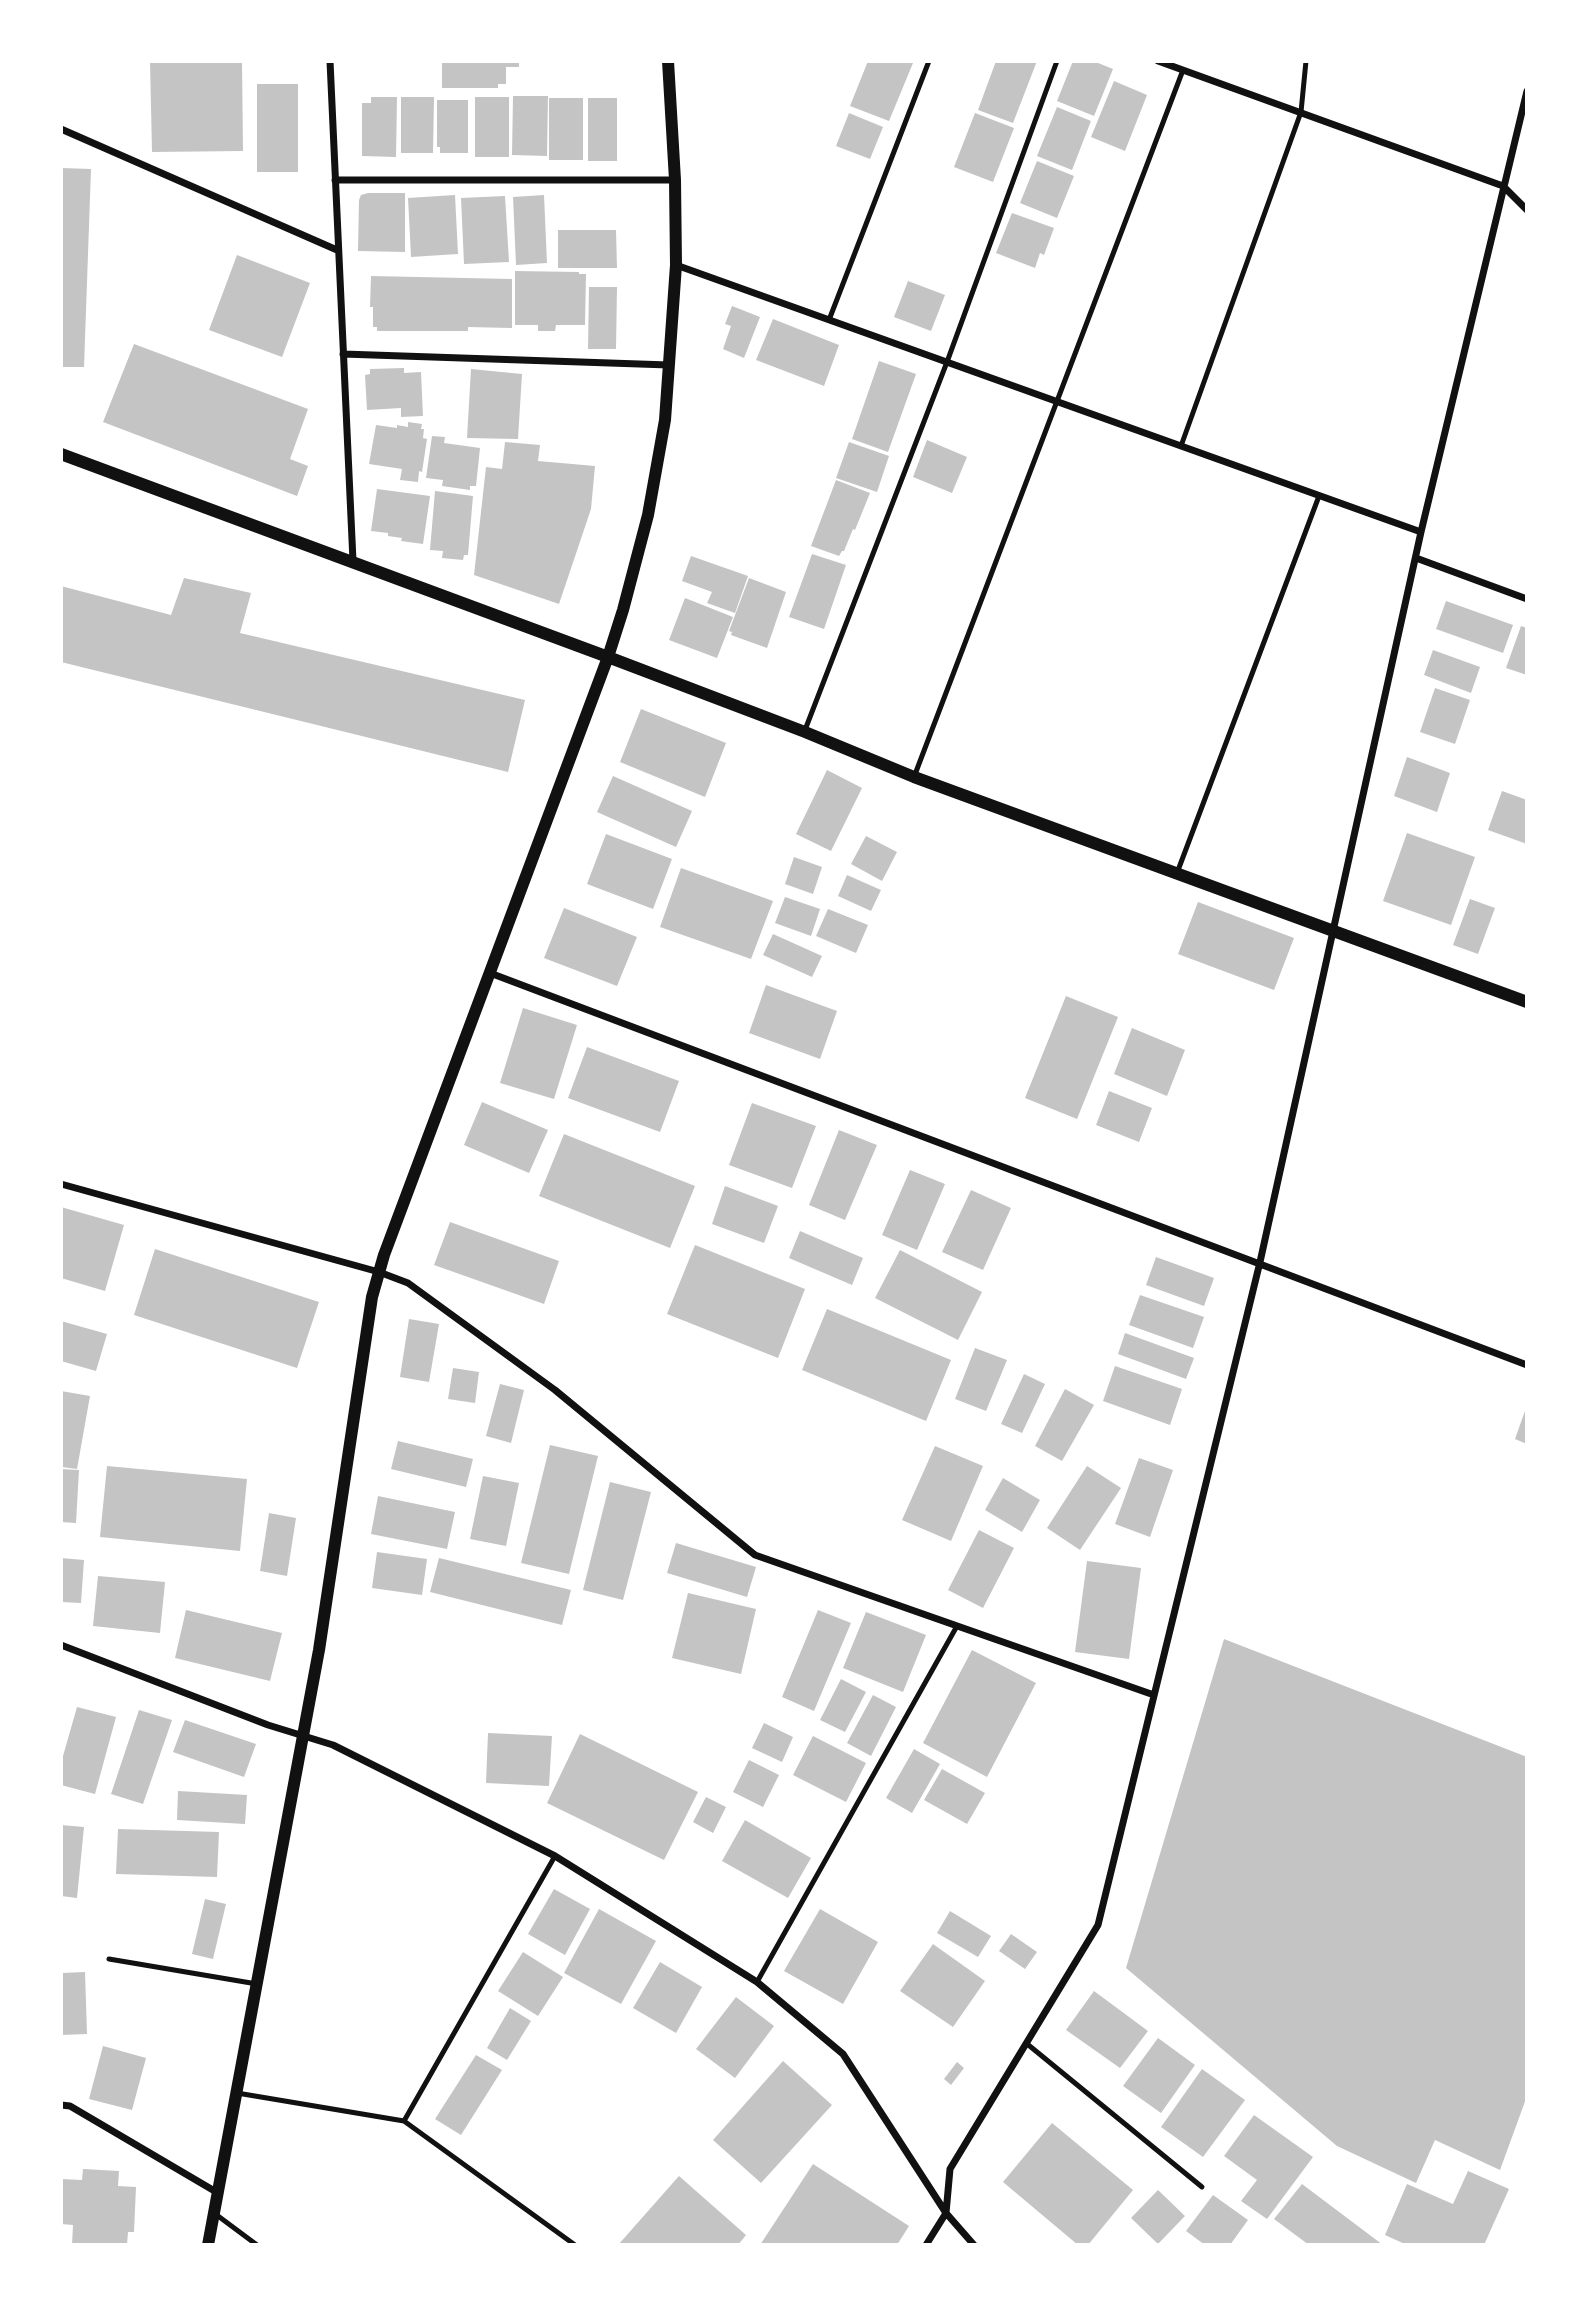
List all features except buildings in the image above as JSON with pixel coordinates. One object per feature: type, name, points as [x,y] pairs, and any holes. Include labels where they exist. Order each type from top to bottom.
[{"type":"street","points":[[330,61],[353,561]]},
{"type":"street","points":[[208,2245],[304,1735],[372,1297],[608,657],[648,515],[665,420],[676,265],[675,180],[668,61]]},
{"type":"street","points":[[1158,61],[1503,186],[1527,210]]},
{"type":"street","points":[[926,2245],[946,2213],[950,2169],[1098,1925],[1260,1262],[1421,532],[1527,92]]},
{"type":"street","points":[[61,129],[337,250]]},
{"type":"street","points":[[335,180],[675,180]]},
{"type":"street","points":[[676,265],[1421,532]]},
{"type":"street","points":[[343,354],[668,365]]},
{"type":"street","points":[[61,454],[608,657],[804,732],[914,778],[1527,1002]]},
{"type":"street","points":[[1416,558],[1527,599]]},
{"type":"street","points":[[490,973],[1527,1365]]},
{"type":"street","points":[[61,1184],[379,1272],[408,1283],[555,1390],[755,1555],[1154,1695]]},
{"type":"street","points":[[61,1645],[268,1725],[333,1745],[555,1856],[757,1982],[844,2054],[946,2213],[974,2245]]},
{"type":"street","points":[[61,2105],[70,2106],[218,2193]]},
{"type":"lane","points":[[830,320],[929,61]]},
{"type":"lane","points":[[804,732],[947,362],[1057,61]]},
{"type":"lane","points":[[1181,446],[1301,112],[1306,61]]},
{"type":"lane","points":[[914,778],[1183,70]]},
{"type":"lane","points":[[1176,874],[1319,496]]},
{"type":"lane","points":[[757,1982],[957,1626]]},
{"type":"lane","points":[[404,2121],[555,1856]]},
{"type":"lane","points":[[108,1958],[257,1984]]},
{"type":"lane","points":[[1026,2043],[1202,2188]]},
{"type":"lane","points":[[237,2093],[404,2121],[575,2245]]},
{"type":"lane","points":[[214,2213],[257,2245]]}]
